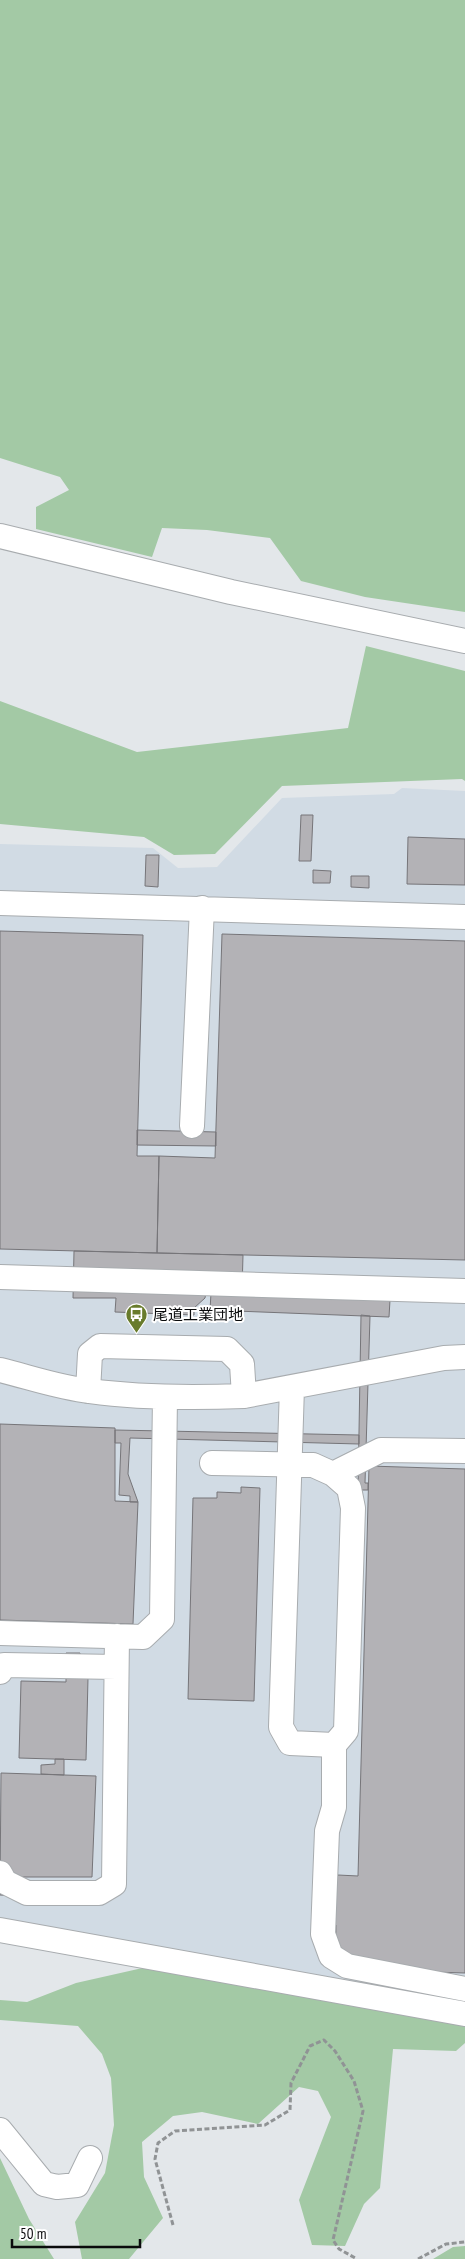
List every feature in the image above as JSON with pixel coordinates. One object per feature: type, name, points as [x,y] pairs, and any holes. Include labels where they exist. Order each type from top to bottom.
[{"type":"street","points":[[0,536],[231,592],[465,642]]},
{"type":"street","points":[[0,903],[465,917]]},
{"type":"street","points":[[192,1126],[202,908]]},
{"type":"street","points":[[0,1277],[465,1291]]},
{"type":"street","points":[[88,1391],[90,1354],[100,1346],[227,1349],[242,1364],[244,1396]]},
{"type":"street","points":[[0,1370],[88,1391],[165,1397],[244,1396],[444,1358],[465,1357]]},
{"type":"street","points":[[292,1387],[281,1726],[290,1743],[334,1745]]},
{"type":"street","points":[[0,1633],[143,1637],[162,1619],[165,1397]]},
{"type":"street","points":[[333,1474],[381,1450],[465,1451]]},
{"type":"street","points":[[212,1463],[313,1465],[333,1474],[348,1488],[353,1508],[346,1731],[334,1745],[334,1807],[327,1831],[323,1934],[331,1956],[347,1966],[465,1988]]},
{"type":"street","points":[[0,1873],[5,1882],[27,1893],[100,1894],[114,1884],[117,1636]]},
{"type":"street","points":[[0,1672],[4,1665],[116,1667]]},
{"type":"street","points":[[0,1930],[465,2014]]},
{"type":"street","points":[[0,2130],[44,2184],[57,2187],[77,2185],[90,2158]]},
{"type":"path","points":[[173,2225],[155,2159],[158,2144],[175,2131],[265,2125],[284,2114],[290,2110],[291,2083],[310,2046],[324,2040],[335,2050],[354,2081],[363,2111],[332,2240],[339,2249],[357,2259]]},
{"type":"path","points":[[418,2259],[446,2244],[465,2242]]},
{"type":"shaded area","name":"尾道工業団地","points":[[402,788],[465,791],[465,2018],[0,1933],[0,844],[153,848],[178,868],[217,867],[282,798],[394,794]]},
{"type":"green space","points":[[0,0],[465,0],[465,612],[365,597],[301,581],[270,538],[207,530],[162,528],[152,557],[36,529],[36,507],[69,490],[60,477],[0,458]]},
{"type":"green space","points":[[366,646],[465,671],[465,781],[462,779],[282,786],[215,854],[174,855],[144,837],[0,824],[0,701],[137,752],[348,728]]},
{"type":"green space","points":[[147,1967],[465,2022],[465,2043],[456,2051],[393,2049],[380,2188],[364,2204],[345,2246],[312,2245],[299,2200],[331,2117],[318,2091],[299,2087],[258,2124],[202,2112],[173,2116],[142,2142],[144,2177],[163,2218],[129,2259],[82,2259],[75,2222],[105,2173],[114,2125],[111,2078],[102,2054],[78,2026],[0,2020],[0,2000],[27,2002],[76,1983]]},
{"type":"green space","points":[[0,2158],[29,2219],[54,2259],[0,2259]]},
{"type":"green space","points":[[465,2246],[465,2259],[433,2259],[453,2247]]},
{"type":"building","points":[[301,815],[313,815],[311,861],[299,861]]},
{"type":"building","points":[[408,837],[465,839],[465,885],[407,884]]},
{"type":"building","points":[[146,855],[159,855],[158,887],[145,886]]},
{"type":"building","points":[[313,870],[331,871],[330,883],[313,883]]},
{"type":"building","points":[[351,876],[369,876],[369,888],[351,887]]},
{"type":"building","points":[[0,931],[143,935],[137,1156],[159,1156],[157,1253],[0,1249]]},
{"type":"building","points":[[222,934],[465,941],[465,1260],[157,1253],[159,1156],[215,1158]]},
{"type":"building","points":[[137,1130],[216,1132],[216,1146],[137,1145]]},
{"type":"building","points":[[74,1251],[243,1255],[242,1292],[206,1292],[205,1298],[194,1308],[194,1315],[115,1312],[116,1298],[73,1298]]},
{"type":"building","points":[[211,1293],[390,1300],[389,1317],[210,1310]]},
{"type":"building","points":[[361,1315],[370,1316],[365,1483],[368,1483],[368,1490],[358,1490]]},
{"type":"building","points":[[0,1424],[115,1428],[115,1501],[138,1502],[133,1624],[0,1620]]},
{"type":"building","points":[[115,1430],[359,1435],[359,1444],[130,1438],[128,1474],[138,1502],[130,1502],[130,1496],[119,1495],[121,1443],[115,1443]]},
{"type":"building","points":[[369,1466],[465,1469],[465,1973],[335,1969],[336,1925],[330,1925],[331,1878],[337,1878],[338,1875],[358,1876]]},
{"type":"building","points":[[241,1487],[260,1488],[254,1701],[188,1699],[193,1498],[217,1498],[217,1492],[241,1493]]},
{"type":"building","points":[[66,1653],[80,1653],[79,1678],[88,1678],[86,1760],[19,1758],[21,1681],[66,1682]]},
{"type":"building","points":[[55,1759],[64,1759],[64,1775],[41,1774],[41,1765],[55,1764]]},
{"type":"building","points":[[1,1773],[96,1776],[92,1877],[21,1877],[18,1896],[0,1895]]},
{"type":"place","name":"尾道工業団地","points":[[137,1334]]}]
